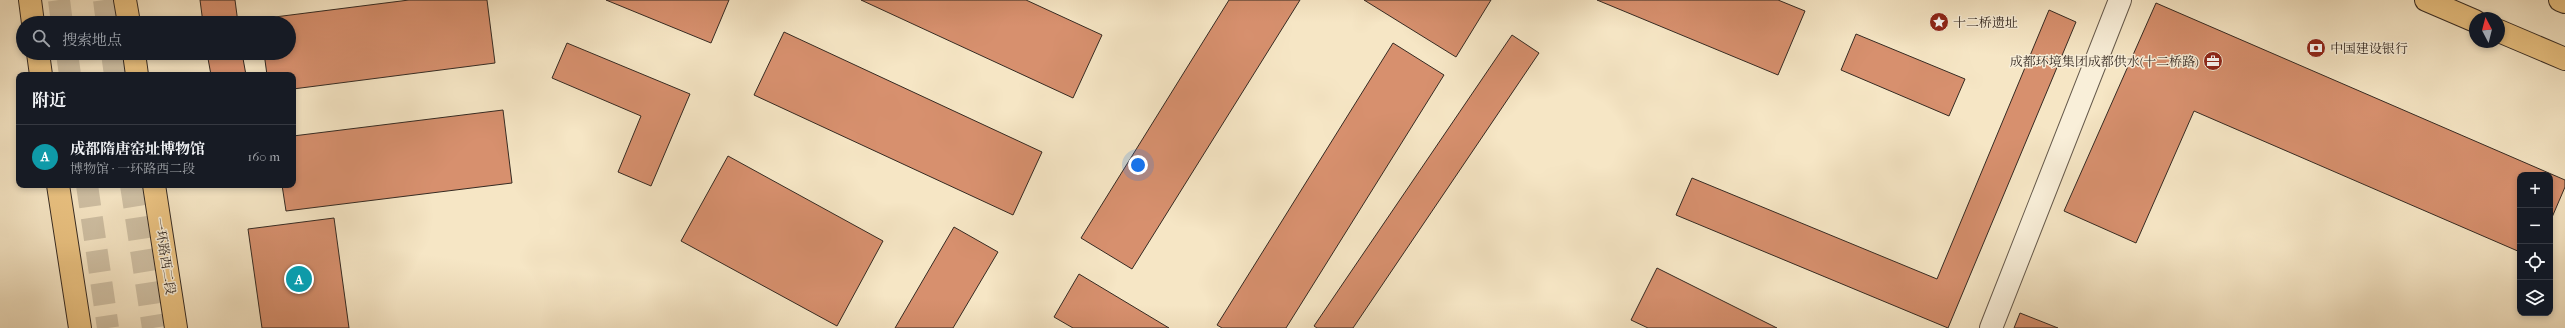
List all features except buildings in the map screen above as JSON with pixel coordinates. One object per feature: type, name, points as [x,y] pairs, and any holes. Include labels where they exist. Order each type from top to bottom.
[{"type":"main road","points":[[30,0],[32,16]]},
{"type":"main road","points":[[126,0],[128,16]]},
{"type":"main road","points":[[2426,0],[2469,18]]},
{"type":"main road","points":[[2560,0],[2565,2]]},
{"type":"main road","points":[[2505,34],[2565,59]]},
{"type":"main road","points":[[39,60],[41,72]]},
{"type":"main road","points":[[135,60],[137,72]]},
{"type":"main road","points":[[58,188],[80,328]]},
{"type":"main road","name":"一环路西二段","points":[[154,188],[176,328]]},
{"type":"street","points":[[1991,328],[2120,0]]},
{"type":"tunnel","points":[[59,0],[61,16]]},
{"type":"tunnel","points":[[104,0],[106,16]]},
{"type":"tunnel","points":[[68,60],[70,72]]},
{"type":"tunnel","points":[[113,60],[115,72]]},
{"type":"tunnel","points":[[87,188],[108,328]]},
{"type":"tunnel","points":[[131,188],[153,328]]},
{"type":"place","name":"十二桥遗址","points":[[1939,22]]},
{"type":"place","name":"中国建设银行","points":[[2316,48]]},
{"type":"place","name":"成都环境集团成都供水(十二桥路)","points":[[2213,61]]},
{"type":"place","name":"成都隋唐窑址博物馆","points":[[299,279]]}]
